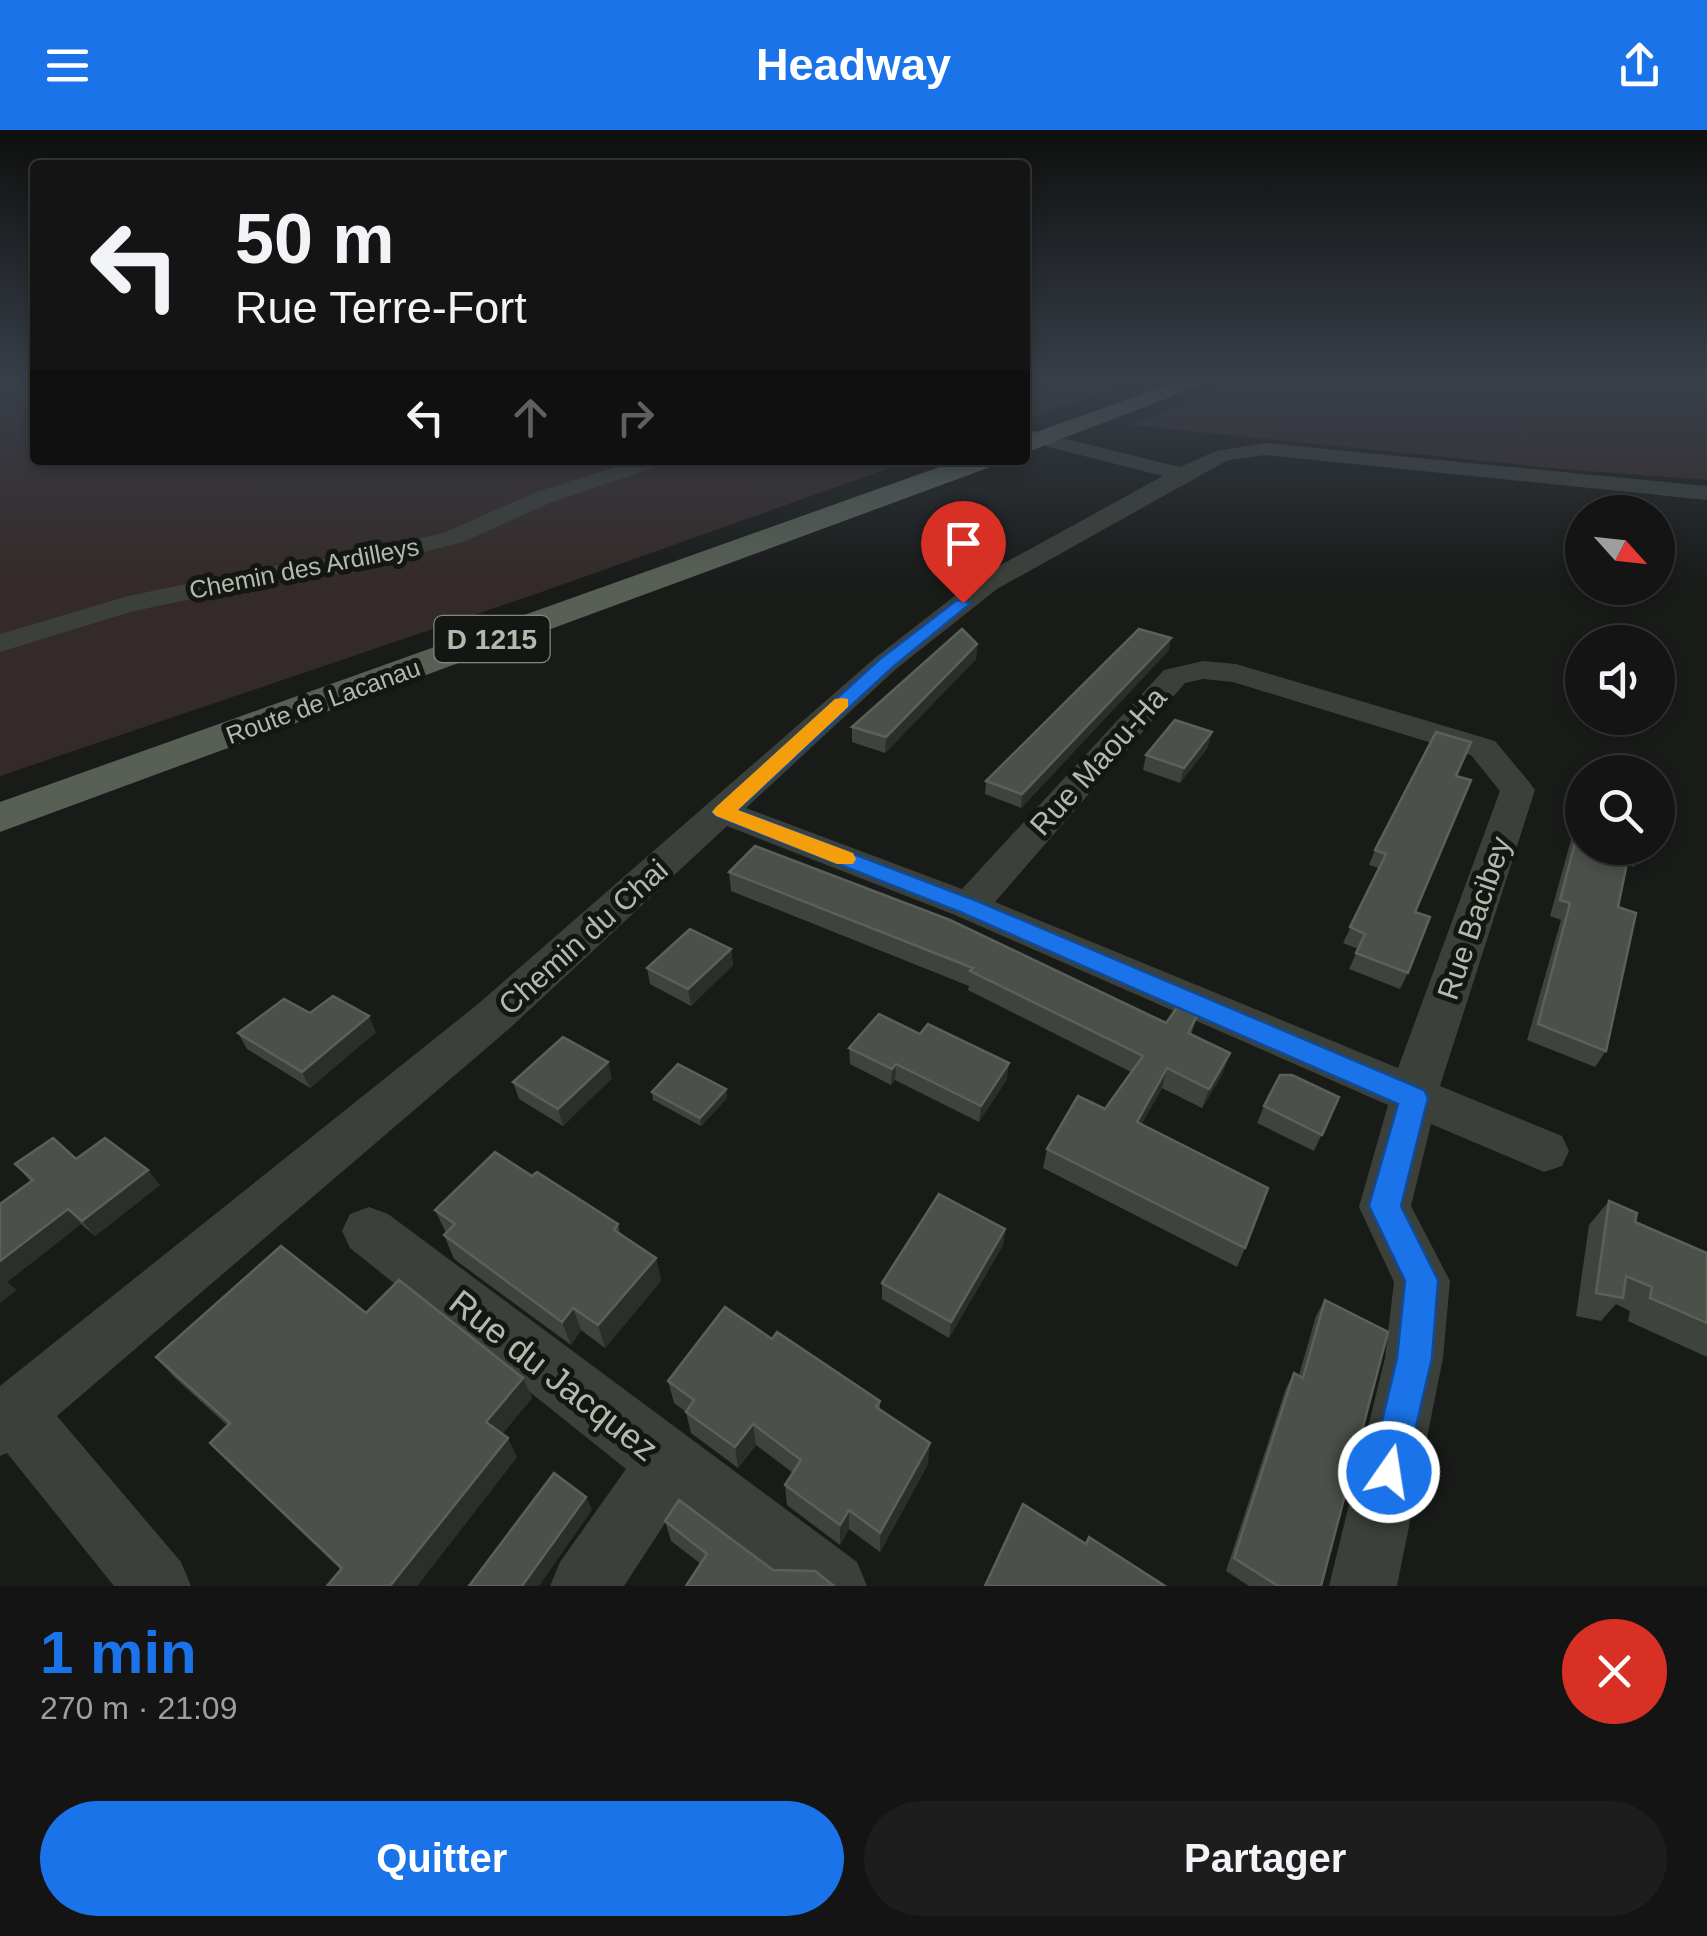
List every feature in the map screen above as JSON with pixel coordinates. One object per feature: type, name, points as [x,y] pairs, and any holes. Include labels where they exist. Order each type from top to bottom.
[{"type":"main road","name":"Route de Lacanau","points":[[0,818],[970,465]]},
{"type":"street","points":[[1070,448],[1182,474]]},
{"type":"street","name":"Chemin du Chai","points":[[7,1419],[494,1016],[886,663],[988,583],[1182,474],[1223,455],[1265,449],[1707,493]]},
{"type":"street","name":"Chemin des Ardilleys","points":[[0,643],[128,604],[294,570],[338,566],[454,537],[544,497],[643,465]]},
{"type":"street","name":"Rue Maou-Ha","points":[[969,906],[1175,676],[1204,670],[1236,673],[1484,748]]},
{"type":"street","name":"Rue Bacibey","points":[[1414,1098],[1518,790],[1484,748]]},
{"type":"street","points":[[723,812],[969,906],[1544,1151]]},
{"type":"street","points":[[1363,1586],[1414,1358],[1422,1280],[1385,1206],[1414,1098]]},
{"type":"street","name":"Rue du Jacquez","points":[[369,1232],[668,1463],[584,1586]]},
{"type":"street","points":[[7,1419],[157,1586]]},
{"type":"street","points":[[668,1463],[834,1586]]},
{"type":"shaded area","points":[[0,448],[30,448],[30,465],[898,465],[533,595],[0,776]]},
{"type":"shaded area","points":[[1355,448],[1707,448],[1707,480]]},
{"type":"building","points":[[962,629],[977,644],[886,737],[852,727]]},
{"type":"building","points":[[1139,629],[1171,638],[1022,794],[986,781]]},
{"type":"building","points":[[1175,720],[1212,732],[1184,768],[1146,755]]},
{"type":"building","points":[[1436,732],[1471,742],[1456,776],[1471,780],[1415,912],[1430,917],[1408,973],[1356,953],[1365,934],[1350,927],[1386,854],[1375,850]]},
{"type":"building","points":[[755,846],[950,920],[1166,1023],[1179,1005],[1197,1016],[1188,1033],[1230,1053],[1209,1089],[1167,1068],[1137,1122],[1268,1188],[1245,1248],[1047,1149],[1078,1096],[1105,1109],[1143,1056],[970,971],[973,968],[729,872]]},
{"type":"building","points":[[1569,865],[1627,865],[1618,907],[1636,913],[1606,1051],[1538,1024],[1570,903],[1560,900]]},
{"type":"building","points":[[690,929],[731,949],[688,989],[647,968]]},
{"type":"building","points":[[333,996],[369,1016],[302,1072],[238,1033],[284,999],[310,1013]]},
{"type":"building","points":[[879,1014],[920,1034],[928,1024],[1009,1063],[981,1106],[896,1064],[892,1069],[849,1048]]},
{"type":"building","points":[[563,1037],[608,1062],[558,1109],[513,1082]]},
{"type":"building","points":[[678,1064],[726,1089],[700,1118],[652,1092]]},
{"type":"building","points":[[1280,1075],[1292,1075],[1339,1097],[1322,1135],[1264,1106]]},
{"type":"building","points":[[53,1138],[76,1159],[105,1138],[148,1170],[82,1221],[68,1209],[0,1261],[0,1204],[33,1180],[15,1164]]},
{"type":"building","points":[[495,1152],[532,1176],[537,1172],[618,1224],[614,1230],[656,1258],[598,1325],[573,1308],[562,1322],[444,1235],[455,1224],[435,1210]]},
{"type":"building","points":[[939,1194],[1005,1229],[951,1322],[882,1283]]},
{"type":"building","points":[[1609,1201],[1637,1213],[1635,1222],[1707,1253],[1707,1323],[1650,1298],[1652,1287],[1626,1276],[1623,1298],[1596,1293]]},
{"type":"building","points":[[281,1246],[366,1313],[399,1280],[523,1378],[486,1422],[508,1438],[390,1586],[327,1586],[342,1568],[210,1443],[230,1423],[156,1357]]},
{"type":"building","points":[[1325,1300],[1388,1332],[1321,1586],[1278,1586],[1234,1558],[1294,1373],[1303,1378]]},
{"type":"building","points":[[725,1307],[772,1339],[777,1332],[880,1401],[876,1407],[930,1443],[880,1533],[849,1510],[840,1525],[785,1485],[801,1460],[753,1424],[735,1447],[686,1412],[694,1400],[668,1381]]},
{"type":"building","points":[[554,1473],[586,1497],[522,1586],[469,1586]]},
{"type":"building","points":[[679,1500],[773,1570],[815,1571],[834,1586],[686,1586],[707,1554],[665,1521]]},
{"type":"building","points":[[1023,1504],[1086,1544],[1089,1537],[1165,1586],[985,1586]]},
{"type":"slow traffic","points":[[842,703],[723,812],[845,859]]},
{"type":"route","points":[[963,603],[886,663],[723,812],[969,906],[1414,1098],[1385,1206],[1422,1280],[1414,1358],[1389,1472]]}]
